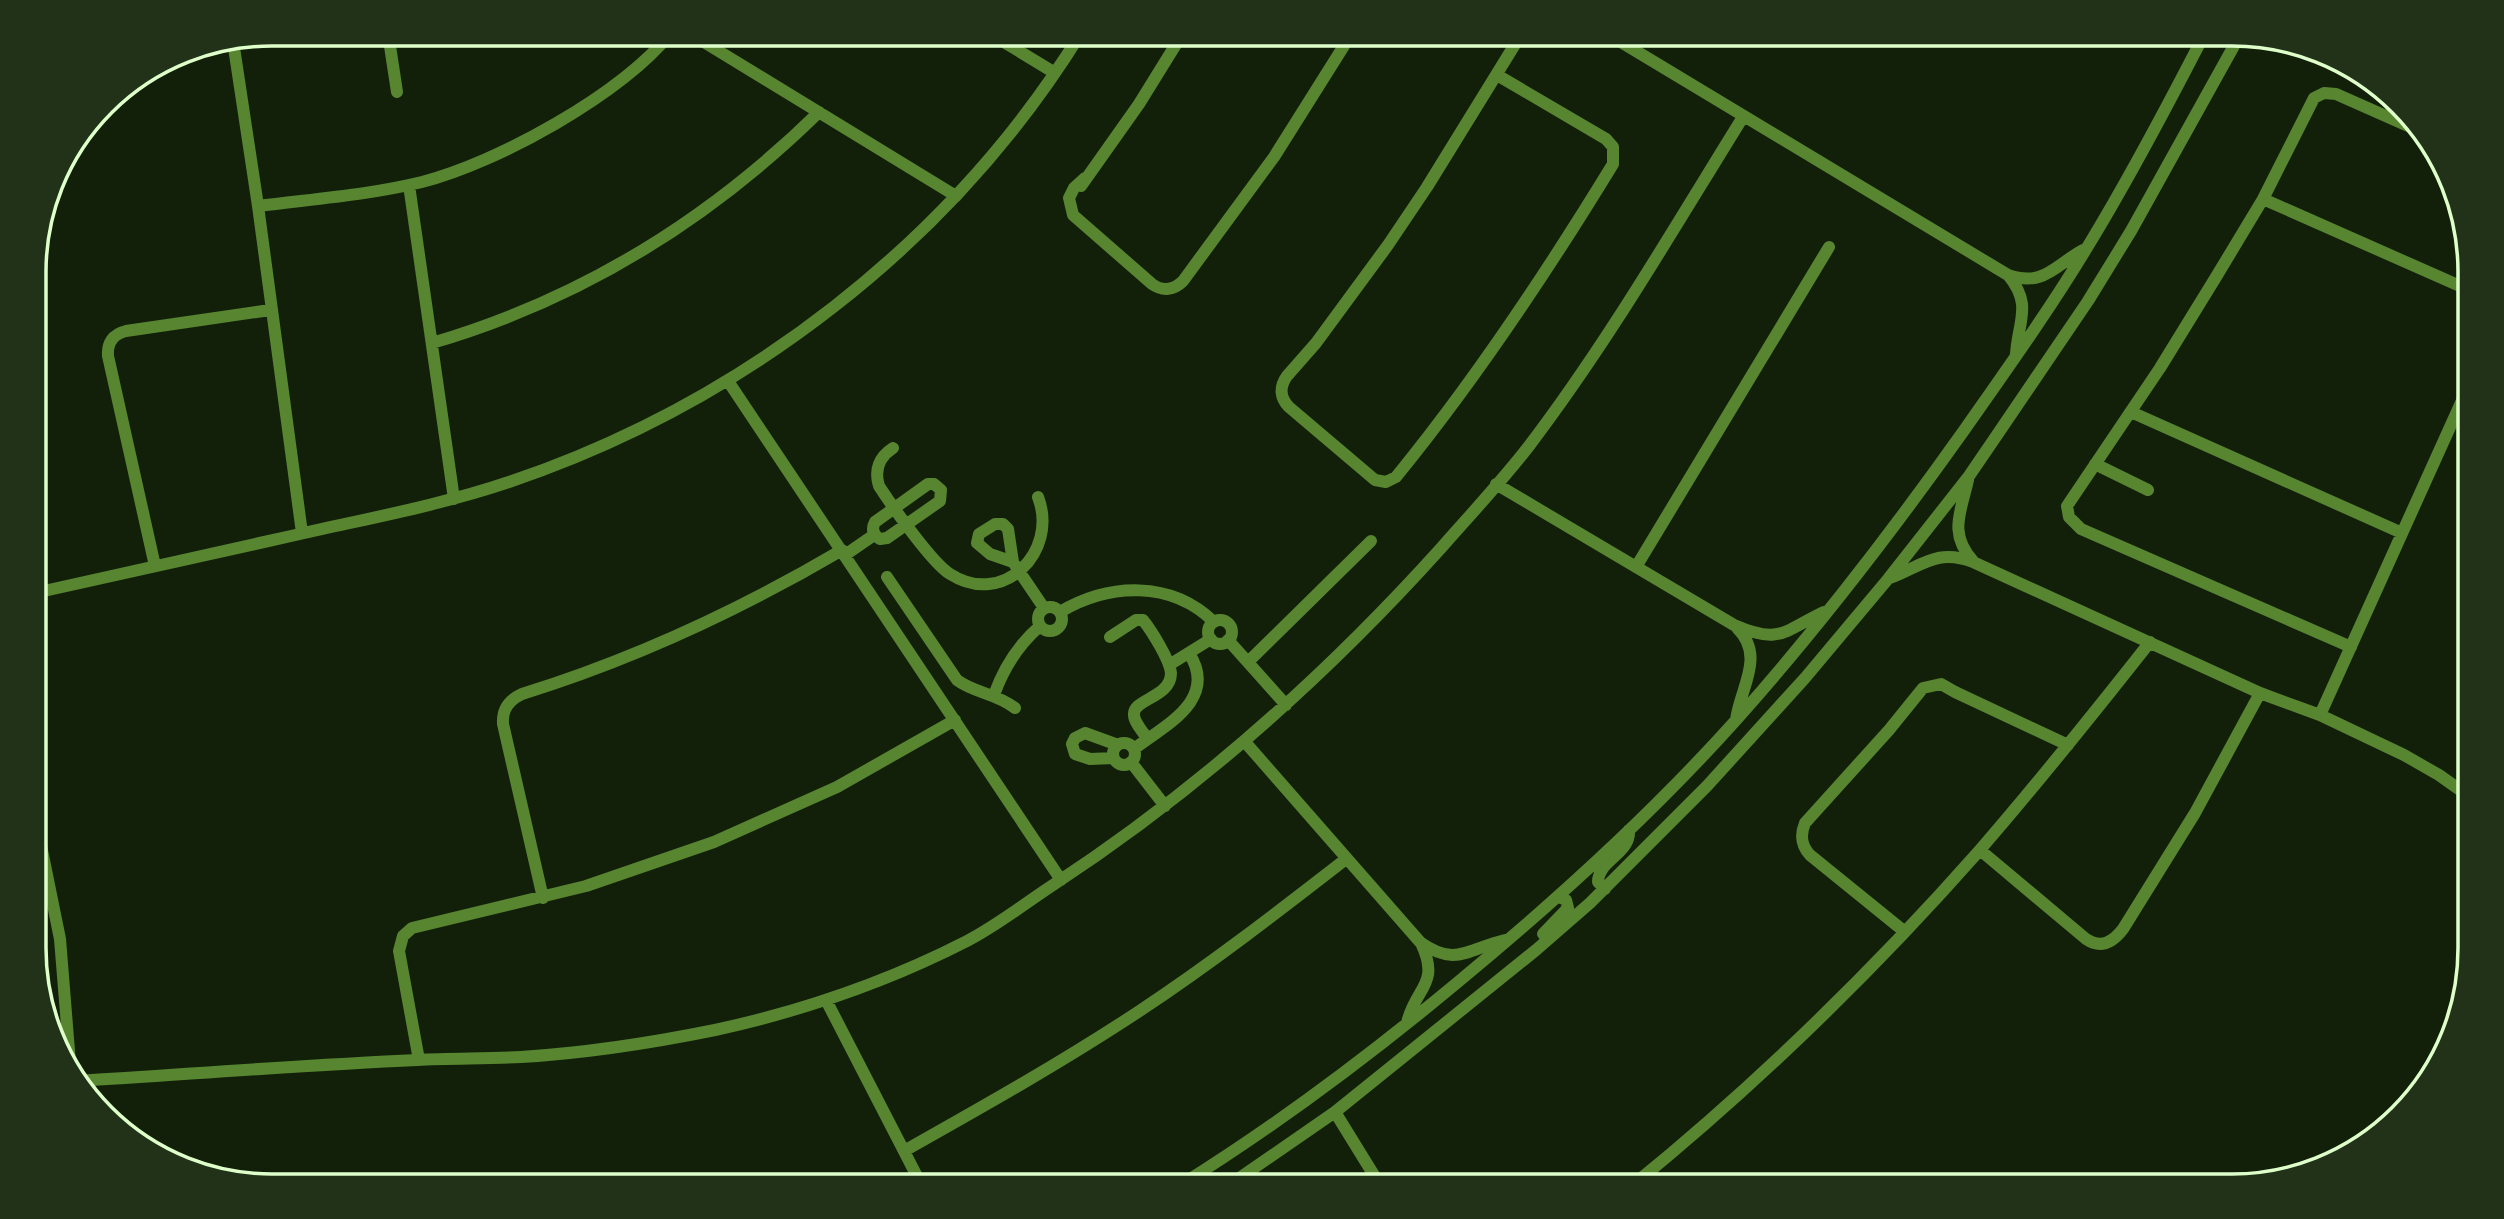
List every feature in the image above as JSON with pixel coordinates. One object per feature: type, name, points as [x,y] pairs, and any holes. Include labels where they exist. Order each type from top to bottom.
[{"type":"street","points":[[390,46],[397,92]]},
{"type":"street","points":[[258,206],[409,185],[440,177],[489,157],[556,122],[622,79],[658,46]]},
{"type":"street","points":[[710,46],[956,196]]},
{"type":"street","points":[[1010,46],[1055,73]]},
{"type":"street","points":[[46,590],[454,499],[536,472],[601,446],[728,381],[822,317],[900,251],[956,196],[1006,138],[1073,46]]},
{"type":"street","points":[[1175,46],[1139,104],[1085,178],[1076,203],[1079,216],[1087,227],[1142,274],[1155,281],[1168,283],[1191,270],[1274,158],[1344,46]]},
{"type":"street","points":[[1497,75],[1596,134],[1608,155],[1603,179],[1496,345],[1396,477],[1386,482],[1375,481],[1285,403],[1281,393],[1283,381],[1341,311],[1395,236],[1514,46]]},
{"type":"street","points":[[1627,46],[2008,275],[2029,279],[2047,275],[2087,248]]},
{"type":"street","points":[[1196,1174],[1300,1104],[1407,1024],[1510,939],[1629,829],[1736,720],[1828,610],[1924,487],[2016,357],[2087,248],[2145,149],[2198,46]]},
{"type":"street","points":[[1245,1174],[1335,1112],[1536,950],[1605,888],[1756,732],[1888,579],[1969,476],[2088,301],[2234,46]]},
{"type":"street","points":[[234,49],[302,533]]},
{"type":"street","points":[[2351,647],[2095,534],[2076,514],[2074,501],[2077,490],[2189,323],[2263,199],[2310,102],[2319,95],[2330,93],[2405,125]]},
{"type":"street","points":[[432,343],[531,308],[625,261],[732,190],[819,113]]},
{"type":"street","points":[[89,1080],[419,1060],[520,1057],[623,1046],[713,1030],[826,1000],[897,974],[998,924],[1123,839],[1245,743],[1405,589],[1531,443],[1598,348],[1743,117]]},
{"type":"street","points":[[409,185],[454,499]]},
{"type":"street","points":[[2263,199],[2458,285]]},
{"type":"street","points":[[1636,567],[1829,247]]},
{"type":"street","points":[[2008,275],[2021,296],[2024,312],[2016,357]]},
{"type":"street","points":[[155,566],[107,351],[111,340],[120,332],[270,310]]},
{"type":"street","points":[[728,381],[1061,880]]},
{"type":"street","points":[[2320,715],[2458,409]]},
{"type":"street","points":[[2131,412],[2402,533]]},
{"type":"street","points":[[893,448],[881,459],[877,475],[880,486],[936,562],[958,579],[985,584],[1003,580],[1016,567],[1032,558],[1041,542],[1043,514],[1038,497]]},
{"type":"street","points":[[2095,464],[2148,490]]},
{"type":"street","points":[[1969,476],[1957,529],[1962,547],[1973,562]]},
{"type":"street","points":[[928,484],[934,484],[941,490],[940,501],[908,524],[887,538],[880,539],[874,535],[872,528],[875,522],[895,507],[928,484]]},
{"type":"street","points":[[1496,484],[1734,625],[1759,635],[1779,635],[1828,610]]},
{"type":"street","points":[[543,898],[503,724],[504,711],[511,700],[604,667],[685,633],[874,535]]},
{"type":"street","points":[[1248,663],[1371,541]]},
{"type":"street","points":[[1888,579],[1939,557],[1962,558],[1973,562],[2260,693],[2320,715],[2404,755],[2458,788]]},
{"type":"street","points":[[1016,567],[1044,608]]},
{"type":"street","points":[[887,577],[952,675],[967,687],[995,695],[1014,708]]},
{"type":"street","points":[[1060,611],[1106,592],[1144,590],[1179,597],[1198,607],[1214,622]]},
{"type":"street","points":[[1040,626],[1038,616],[1044,608],[1051,607],[1060,611]]},
{"type":"street","points":[[1040,626],[1050,631],[1057,629],[1062,622],[1060,611]]},
{"type":"street","points":[[1110,637],[1138,619],[1143,620],[1169,665],[1170,677],[1165,688],[1134,712],[1134,718],[1147,738]]},
{"type":"street","points":[[1221,620],[1230,626],[1231,634],[1228,640],[1217,643],[1211,639],[1209,628],[1214,622],[1221,620]]},
{"type":"street","points":[[1734,625],[1746,639],[1752,657],[1750,676],[1741,694],[1736,720]]},
{"type":"street","points":[[995,695],[1008,662],[1040,626]]},
{"type":"street","points":[[1169,665],[1211,639]]},
{"type":"street","points":[[1228,640],[1286,705]]},
{"type":"street","points":[[1646,1173],[1797,1040],[1905,932],[2068,745],[2150,642]]},
{"type":"street","points":[[1165,806],[1132,755],[1128,744],[1118,745],[1085,733],[1075,738],[1072,744],[1073,752],[1082,758],[1115,758],[1124,764],[1132,755],[1147,738],[1184,711],[1192,700],[1198,679],[1189,653]]},
{"type":"street","points":[[1905,932],[1810,855],[1802,843],[1802,829],[1923,688],[1934,684],[1947,685],[1955,692],[2068,745]]},
{"type":"street","points":[[1980,849],[2086,939],[2098,944],[2111,941],[2123,929],[2195,813],[2260,693]]},
{"type":"street","points":[[419,1060],[399,951],[404,936],[417,926],[543,898],[672,858],[756,825],[877,766],[956,720]]},
{"type":"street","points":[[1245,743],[1420,942],[1438,953],[1453,956],[1469,954],[1492,943],[1510,939]]},
{"type":"street","points":[[1115,758],[1114,751],[1118,745]]},
{"type":"street","points":[[1605,888],[1599,885],[1598,875],[1626,846],[1629,829]]},
{"type":"street","points":[[904,1151],[1034,1077],[1142,1009],[1254,930],[1346,859]]},
{"type":"street","points":[[46,870],[60,939],[69,1046]]},
{"type":"street","points":[[1536,950],[1540,937],[1568,908],[1566,900],[1558,897]]},
{"type":"street","points":[[1407,1024],[1427,980],[1428,964],[1420,942]]},
{"type":"street","points":[[826,1000],[916,1174]]},
{"type":"street","points":[[1335,1112],[1373,1173]]}]
